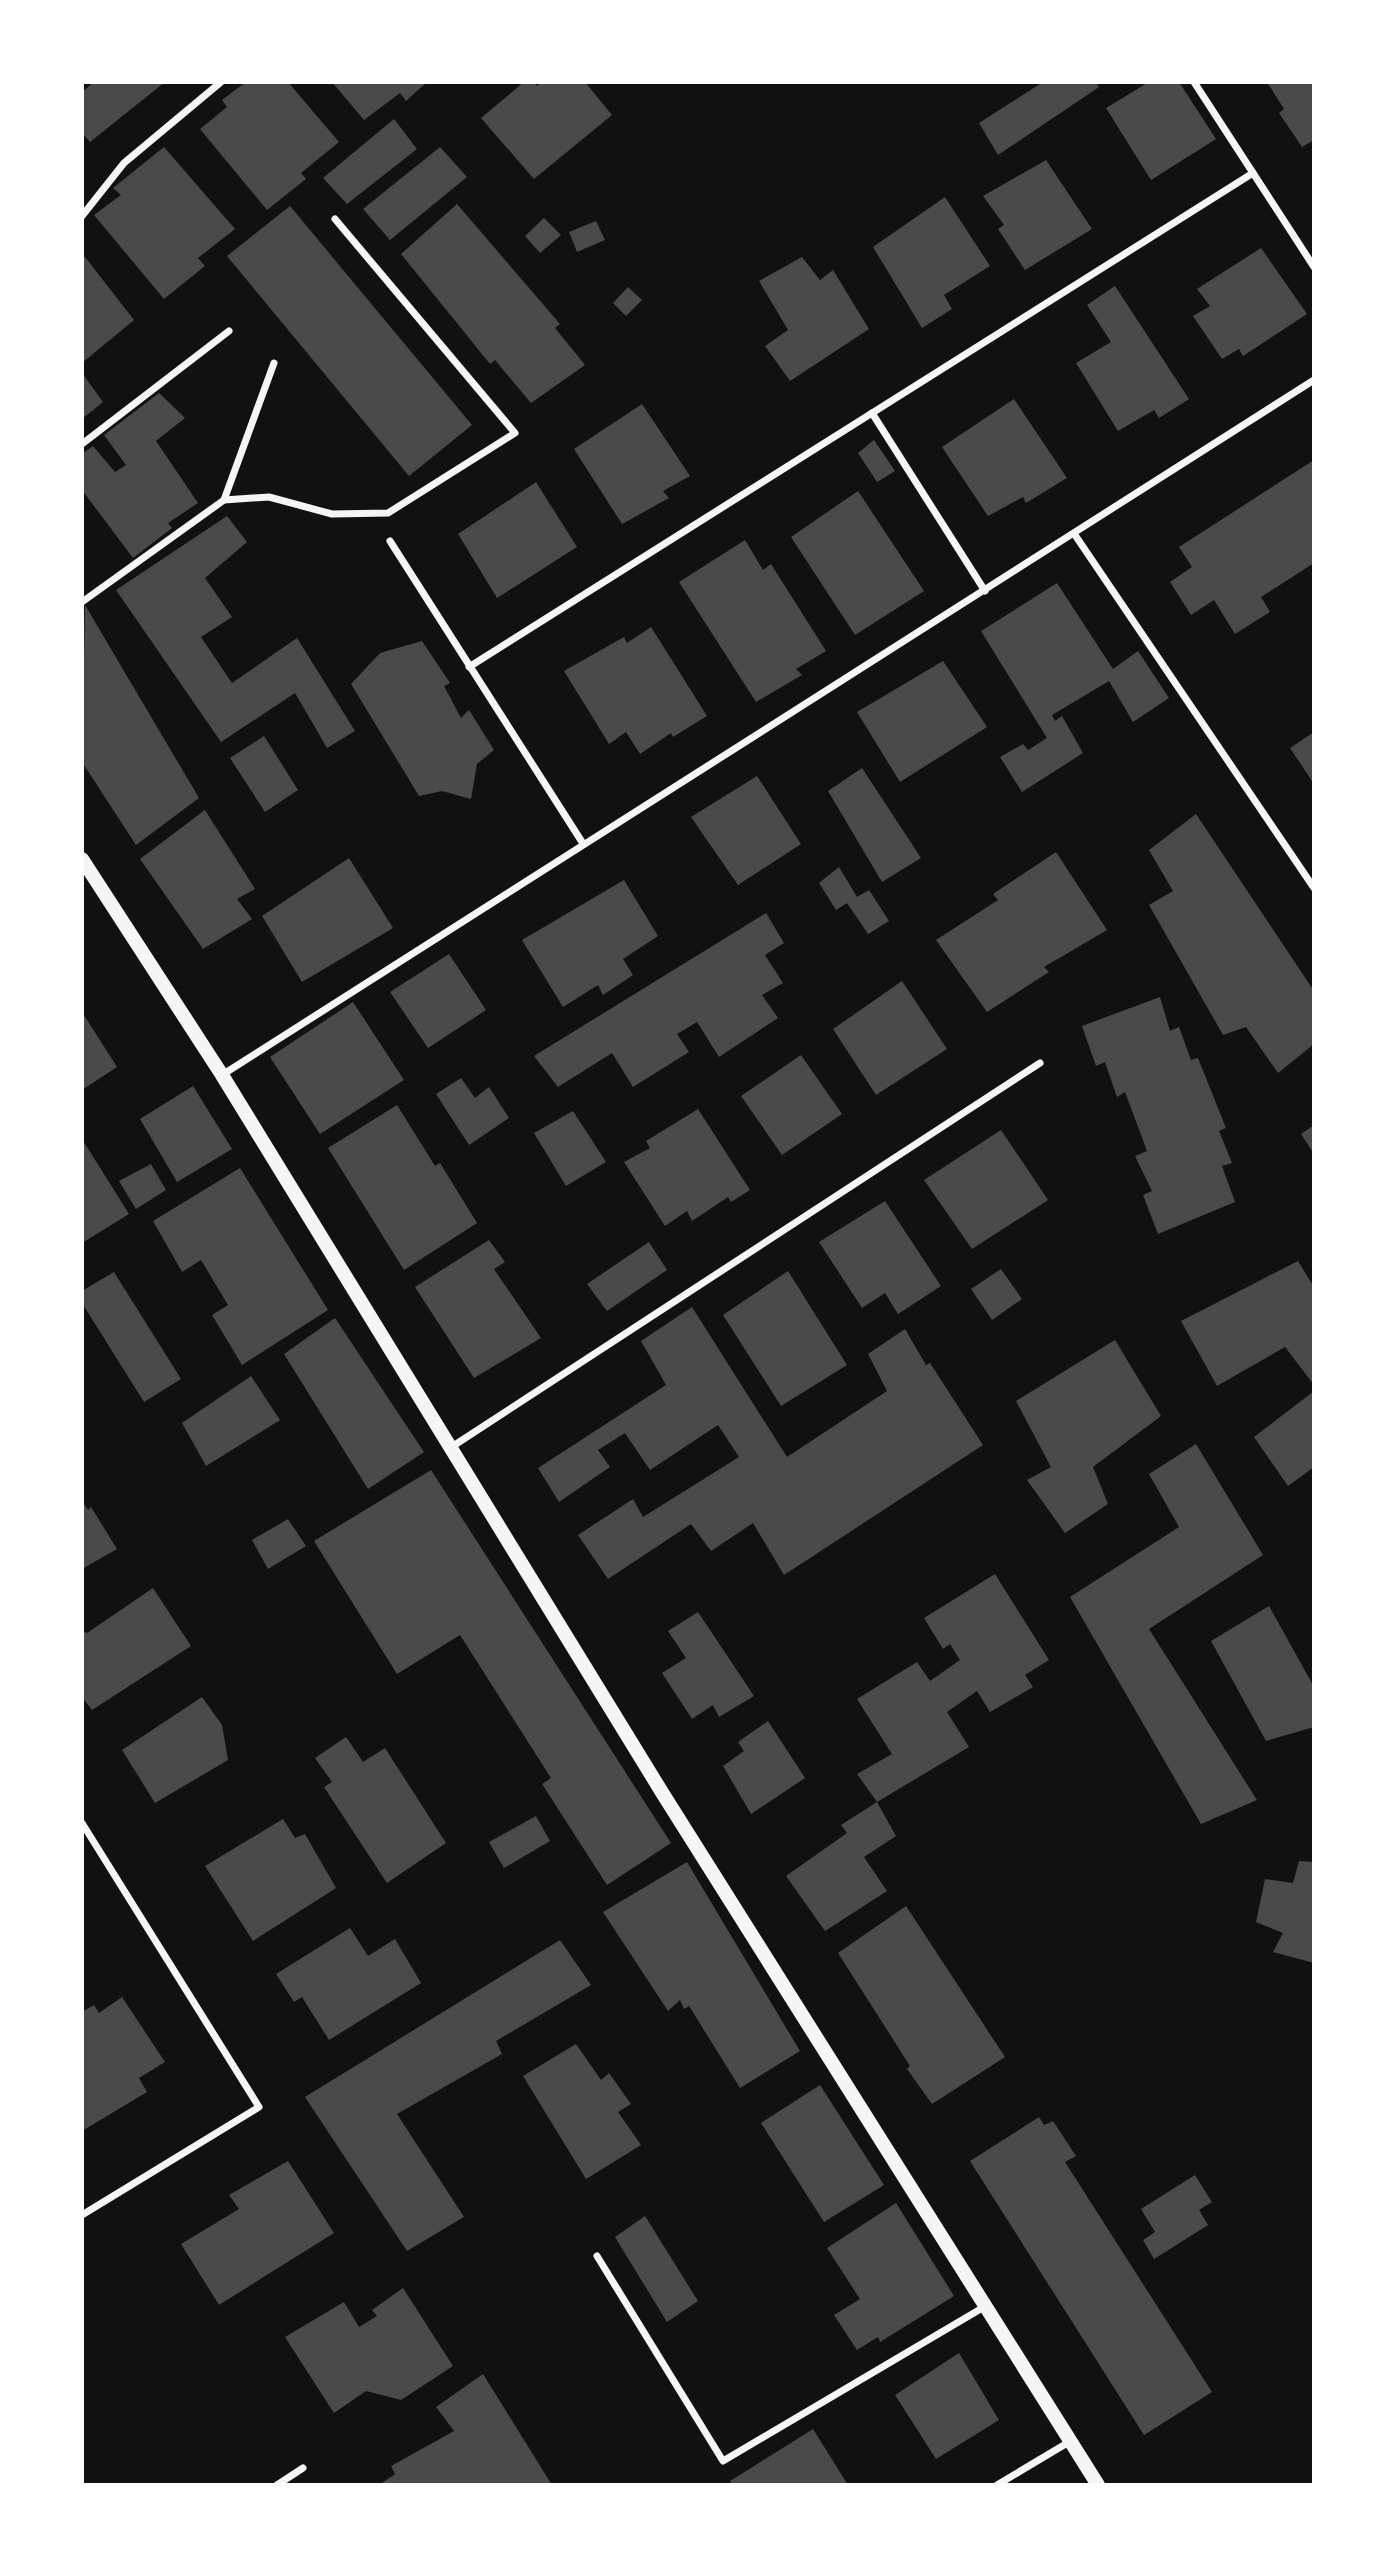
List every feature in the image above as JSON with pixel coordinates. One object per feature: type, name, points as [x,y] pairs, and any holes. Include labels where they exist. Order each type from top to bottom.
[{"type":"main road","points":[[82,859],[222,1075],[450,1448],[984,2307],[1098,2485]]},
{"type":"main road","points":[[1082,2462],[1108,2485]]},
{"type":"street","points":[[82,216],[124,163],[221,82]]},
{"type":"street","points":[[1194,82],[1314,267]]},
{"type":"street","points":[[470,667],[1253,173]]},
{"type":"street","points":[[82,603],[223,500],[269,497],[332,514],[388,513],[484,456],[515,433],[335,219]]},
{"type":"street","points":[[82,444],[229,331]]},
{"type":"street","points":[[223,500],[274,363]]},
{"type":"street","points":[[222,1075],[582,842],[1074,535],[1314,380]]},
{"type":"street","points":[[872,413],[985,591]]},
{"type":"street","points":[[1074,535],[1314,888]]},
{"type":"street","points":[[390,541],[582,842]]},
{"type":"street","points":[[450,1448],[1040,1063]]},
{"type":"street","points":[[82,1824],[259,2107],[82,2215]]},
{"type":"street","points":[[597,2256],[723,2461],[984,2307]]},
{"type":"street","points":[[997,2485],[1069,2442]]},
{"type":"street","points":[[277,2485],[303,2468]]},
{"type":"building","points":[[94,82],[165,82],[90,142],[82,133],[82,92]]},
{"type":"building","points":[[246,82],[288,82],[339,142],[301,173],[306,179],[267,210],[200,129],[227,107],[222,100]]},
{"type":"building","points":[[332,82],[427,82],[406,101],[400,93],[364,120]]},
{"type":"building","points":[[524,82],[534,82],[537,86],[541,82],[585,82],[612,115],[534,179],[481,118]]},
{"type":"building","points":[[1043,82],[1096,82],[1099,87],[998,155],[979,123]]},
{"type":"building","points":[[1149,82],[1179,82],[1216,139],[1151,180],[1106,108]]},
{"type":"building","points":[[1267,82],[1314,82],[1314,140],[1302,147],[1279,113],[1284,109]]},
{"type":"building","points":[[394,119],[417,149],[347,204],[323,178]]},
{"type":"building","points":[[164,147],[235,229],[198,258],[205,266],[164,299],[94,215],[121,195],[113,188]]},
{"type":"building","points":[[440,147],[467,177],[390,240],[363,209]]},
{"type":"building","points":[[1046,160],[1092,229],[1025,270],[998,229],[1004,225],[983,196]]},
{"type":"building","points":[[945,197],[990,266],[944,295],[952,309],[922,328],[873,247]]},
{"type":"building","points":[[457,204],[560,324],[555,328],[585,365],[531,403],[495,360],[490,364],[401,254]]},
{"type":"building","points":[[290,206],[472,425],[409,476],[227,256]]},
{"type":"building","points":[[544,218],[561,235],[540,253],[525,236]]},
{"type":"building","points":[[596,221],[605,240],[577,252],[569,232]]},
{"type":"building","points":[[1261,248],[1307,314],[1243,356],[1239,349],[1222,359],[1193,316],[1210,306],[1197,289]]},
{"type":"building","points":[[85,257],[134,320],[82,363],[82,259]]},
{"type":"building","points":[[802,257],[820,280],[833,270],[869,329],[790,381],[765,346],[788,330],[759,281]]},
{"type":"building","points":[[1115,286],[1189,399],[1159,418],[1154,410],[1118,431],[1076,363],[1111,342],[1087,305]]},
{"type":"building","points":[[628,287],[642,300],[626,316],[613,303]]},
{"type":"building","points":[[82,373],[103,402],[82,419]]},
{"type":"building","points":[[159,393],[185,418],[156,441],[198,503],[168,523],[172,528],[133,558],[82,490],[82,454],[93,446],[115,472],[126,465],[104,435]]},
{"type":"building","points":[[1014,399],[1067,478],[1026,503],[1023,497],[988,516],[942,447]]},
{"type":"building","points":[[642,404],[690,476],[663,491],[669,498],[622,524],[574,449]]},
{"type":"building","points":[[874,440],[895,471],[877,482],[858,453]]},
{"type":"building","points":[[1314,460],[1314,563],[1261,597],[1270,612],[1235,634],[1214,600],[1191,615],[1170,582],[1192,567],[1179,547]]},
{"type":"building","points":[[536,482],[577,547],[497,598],[458,534]]},
{"type":"building","points":[[858,491],[924,591],[855,635],[791,537]]},
{"type":"building","points":[[227,516],[247,542],[205,578],[232,617],[201,637],[232,683],[297,638],[355,731],[327,748],[295,693],[221,742],[116,590]]},
{"type":"building","points":[[745,540],[763,570],[771,564],[826,651],[796,669],[802,675],[756,702],[679,582]]},
{"type":"building","points":[[1057,583],[1113,669],[1138,651],[1169,698],[1133,722],[1109,681],[1052,715],[1055,721],[1062,716],[1083,753],[1022,792],[1000,757],[1023,744],[1028,750],[1047,738],[981,631]]},
{"type":"building","points":[[85,605],[199,798],[136,845],[82,762]]},
{"type":"building","points":[[651,627],[707,716],[673,737],[671,733],[640,754],[626,732],[609,744],[564,671],[624,637],[627,643]]},
{"type":"building","points":[[422,641],[450,683],[444,686],[461,718],[469,710],[494,750],[477,764],[471,799],[442,791],[419,796],[351,684],[380,653]]},
{"type":"building","points":[[943,661],[987,727],[900,782],[857,712]]},
{"type":"building","points":[[1314,732],[1314,784],[1290,748]]},
{"type":"building","points":[[264,736],[298,790],[265,812],[230,758]]},
{"type":"building","points":[[862,768],[921,858],[882,882],[828,791]]},
{"type":"building","points":[[757,776],[801,844],[738,885],[691,817]]},
{"type":"building","points":[[205,810],[255,889],[237,899],[252,919],[203,949],[140,859]]},
{"type":"building","points":[[1196,814],[1314,991],[1314,1044],[1278,1073],[1246,1027],[1223,1035],[1149,905],[1173,891],[1149,850]]},
{"type":"building","points":[[1056,852],[1107,930],[1044,967],[1049,972],[987,1012],[936,940],[998,900],[993,894]]},
{"type":"building","points":[[349,858],[393,928],[302,982],[262,916]]},
{"type":"building","points":[[839,867],[857,897],[869,890],[889,921],[868,934],[847,903],[836,910],[819,883]]},
{"type":"building","points":[[624,880],[658,936],[623,959],[633,975],[603,995],[598,985],[563,1007],[522,940]]},
{"type":"building","points":[[766,913],[784,943],[765,955],[783,983],[762,995],[778,1018],[719,1057],[697,1022],[677,1034],[689,1052],[633,1087],[612,1053],[558,1087],[534,1056]]},
{"type":"building","points":[[449,954],[486,1010],[428,1048],[390,992]]},
{"type":"building","points":[[902,981],[947,1049],[876,1095],[833,1029]]},
{"type":"building","points":[[1160,997],[1170,1031],[1179,1027],[1191,1060],[1198,1058],[1226,1128],[1219,1131],[1232,1163],[1222,1166],[1235,1202],[1158,1234],[1143,1195],[1152,1191],[1135,1156],[1147,1151],[1125,1092],[1117,1097],[1105,1062],[1096,1066],[1082,1026]]},
{"type":"building","points":[[353,1002],[404,1080],[320,1134],[270,1057]]},
{"type":"building","points":[[82,1012],[117,1067],[82,1090]]},
{"type":"building","points":[[801,1055],[842,1114],[782,1155],[741,1096]]},
{"type":"building","points":[[461,1078],[475,1098],[489,1087],[509,1118],[469,1145],[436,1094]]},
{"type":"building","points":[[193,1086],[232,1149],[177,1182],[140,1119]]},
{"type":"building","points":[[397,1105],[435,1166],[440,1163],[477,1223],[404,1270],[328,1148]]},
{"type":"building","points":[[698,1109],[750,1190],[731,1202],[728,1197],[692,1221],[687,1211],[665,1226],[624,1162],[650,1148],[646,1141]]},
{"type":"building","points":[[573,1111],[606,1162],[566,1186],[534,1133]]},
{"type":"building","points":[[1314,1125],[1314,1154],[1301,1134]]},
{"type":"building","points":[[1001,1130],[1048,1200],[972,1249],[924,1180]]},
{"type":"building","points":[[82,1139],[129,1214],[82,1243]]},
{"type":"building","points":[[151,1164],[166,1190],[136,1209],[119,1181]]},
{"type":"building","points":[[240,1168],[328,1310],[242,1365],[212,1315],[228,1305],[201,1260],[182,1272],[153,1221]]},
{"type":"building","points":[[885,1201],[941,1286],[898,1314],[885,1293],[862,1308],[819,1242]]},
{"type":"building","points":[[489,1240],[505,1262],[494,1269],[541,1338],[474,1378],[415,1287]]},
{"type":"building","points":[[649,1242],[667,1270],[607,1311],[587,1284]]},
{"type":"building","points":[[1298,1261],[1314,1287],[1314,1385],[1285,1347],[1217,1386],[1181,1321]]},
{"type":"building","points":[[1001,1269],[1022,1299],[992,1320],[971,1289]]},
{"type":"building","points":[[788,1271],[847,1365],[781,1406],[723,1315]]},
{"type":"building","points":[[114,1272],[181,1379],[144,1402],[82,1303],[82,1291]]},
{"type":"building","points":[[692,1307],[787,1457],[887,1391],[868,1354],[905,1329],[926,1365],[930,1363],[983,1445],[784,1575],[753,1523],[711,1551],[691,1524],[608,1579],[578,1535],[633,1499],[643,1517],[739,1457],[718,1425],[650,1470],[625,1433],[598,1450],[610,1467],[559,1502],[538,1468],[666,1385],[641,1341]]},
{"type":"building","points":[[335,1318],[424,1452],[368,1489],[284,1354]]},
{"type":"building","points":[[1115,1340],[1161,1416],[1093,1467],[1108,1504],[1065,1533],[1027,1480],[1051,1467],[1016,1401]]},
{"type":"building","points":[[251,1376],[280,1420],[206,1466],[182,1423]]},
{"type":"building","points":[[1314,1391],[1314,1467],[1288,1486],[1254,1437]]},
{"type":"building","points":[[1196,1444],[1263,1555],[1149,1629],[1257,1800],[1201,1824],[1070,1597],[1179,1527],[1149,1474]]},
{"type":"building","points":[[431,1470],[671,1843],[607,1885],[542,1784],[551,1778],[460,1635],[397,1674],[314,1541]]},
{"type":"building","points":[[82,1501],[88,1510],[91,1507],[117,1549],[82,1569]]},
{"type":"building","points":[[288,1519],[306,1546],[268,1569],[252,1540]]},
{"type":"building","points":[[995,1574],[1049,1660],[1025,1675],[1033,1687],[990,1712],[977,1691],[947,1712],[969,1747],[877,1802],[857,1774],[892,1754],[857,1699],[917,1662],[930,1681],[960,1660],[950,1644],[943,1649],[924,1618]]},
{"type":"building","points":[[153,1588],[191,1646],[92,1710],[82,1697],[82,1631],[87,1633]]},
{"type":"building","points":[[1269,1606],[1314,1687],[1314,1727],[1266,1741],[1211,1641]]},
{"type":"building","points":[[698,1612],[754,1696],[719,1717],[713,1705],[692,1719],[662,1673],[686,1658],[668,1631]]},
{"type":"building","points":[[202,1697],[222,1725],[228,1760],[155,1803],[122,1750]]},
{"type":"building","points":[[768,1721],[805,1778],[751,1814],[723,1766],[744,1751],[738,1742]]},
{"type":"building","points":[[346,1737],[363,1762],[385,1748],[446,1843],[387,1883],[324,1787],[332,1782],[315,1758]]},
{"type":"building","points":[[877,1802],[896,1836],[864,1857],[887,1891],[825,1931],[786,1876],[847,1833],[841,1825]]},
{"type":"building","points":[[536,1816],[550,1841],[504,1868],[489,1842]]},
{"type":"building","points":[[283,1819],[295,1838],[305,1834],[336,1888],[253,1941],[205,1866]]},
{"type":"building","points":[[1299,1861],[1314,1862],[1314,1963],[1273,1952],[1283,1933],[1256,1922],[1265,1879],[1293,1883]]},
{"type":"building","points":[[687,1862],[800,2051],[740,2088],[689,2006],[684,2009],[680,2000],[668,2011],[603,1912]]},
{"type":"building","points":[[906,1906],[1005,2057],[932,2104],[907,2069],[910,2066],[838,1953]]},
{"type":"building","points":[[350,1928],[368,1956],[395,1939],[421,1983],[329,2040],[302,1997],[294,2002],[276,1974]]},
{"type":"building","points":[[560,1940],[591,1985],[496,2041],[502,2054],[397,2114],[464,2217],[407,2251],[305,2097]]},
{"type":"building","points":[[122,1997],[165,2062],[139,2078],[147,2092],[82,2131],[82,2012],[94,2005],[99,2013]]},
{"type":"building","points":[[576,2044],[601,2080],[609,2073],[631,2104],[618,2112],[641,2145],[586,2179],[523,2076]]},
{"type":"building","points":[[820,2085],[884,2185],[824,2222],[761,2123]]},
{"type":"building","points":[[1039,2117],[1044,2125],[1053,2121],[1076,2156],[1065,2162],[1212,2392],[1144,2435],[970,2161]]},
{"type":"building","points":[[288,2161],[334,2233],[219,2305],[181,2244],[239,2209],[229,2195]]},
{"type":"building","points":[[1195,2175],[1212,2202],[1199,2210],[1208,2225],[1154,2259],[1143,2240],[1155,2232],[1141,2209]]},
{"type":"building","points":[[896,2203],[954,2296],[880,2342],[878,2337],[857,2350],[834,2315],[860,2299],[827,2248]]},
{"type":"building","points":[[645,2216],[698,2301],[667,2322],[615,2237]]},
{"type":"building","points":[[403,2288],[453,2366],[401,2400],[366,2391],[334,2413],[285,2337],[344,2302],[359,2327],[377,2316],[372,2310]]},
{"type":"building","points":[[959,2353],[999,2420],[936,2459],[895,2395]]},
{"type":"building","points":[[483,2374],[552,2485],[379,2485],[395,2474],[391,2466],[454,2431],[436,2407]]},
{"type":"building","points":[[813,2429],[848,2485],[732,2485],[730,2481]]}]
